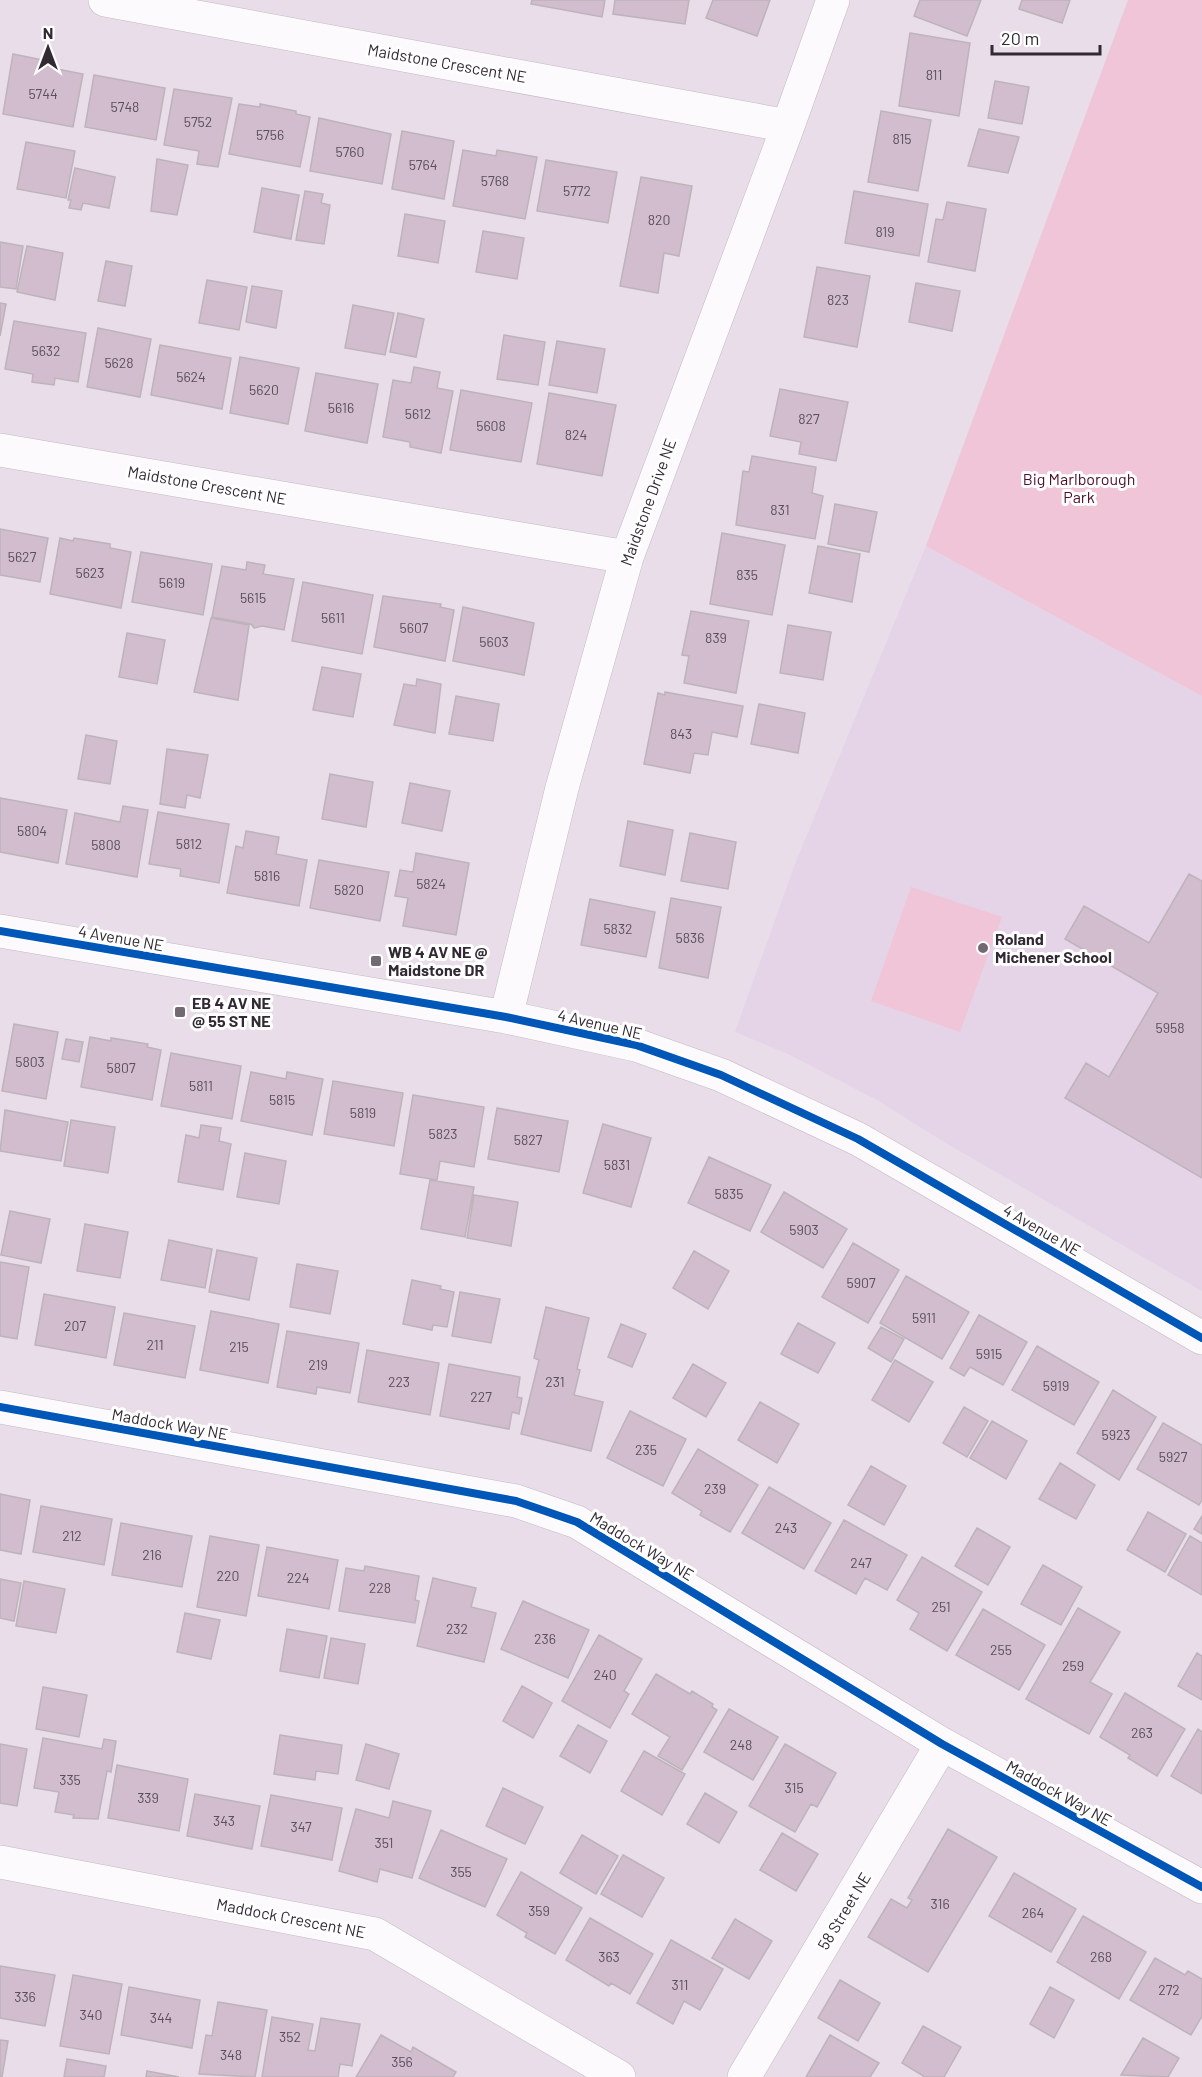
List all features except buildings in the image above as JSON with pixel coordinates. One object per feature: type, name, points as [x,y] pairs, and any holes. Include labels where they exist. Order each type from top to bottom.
[{"type":"street","name":"Maidstone Crescent NE","points":[[105,0],[788,126]]},
{"type":"street","name":"Maidstone Drive NE","points":[[506,1017],[562,788],[627,557],[788,126],[832,0]]},
{"type":"street","name":"Maidstone Crescent NE","points":[[0,450],[627,557]]},
{"type":"street","name":"4 Avenue NE","points":[[0,931],[506,1017],[636,1045],[721,1075],[858,1139],[1202,1338]]},
{"type":"street","name":"Maddock Way NE","points":[[0,1407],[516,1501],[577,1522],[942,1744],[1202,1887]]},
{"type":"street","name":"58 Street NE","points":[[744,2077],[942,1744]]},
{"type":"street","name":"Maddock Crescent NE","points":[[0,1862],[375,1934],[619,2077]]},
{"type":"shaded area","name":"Roland Michener School","points":[[926,546],[1202,696],[1202,1291],[944,1142],[877,1100],[788,1054],[735,1032],[795,864]]},
{"type":"green space","name":"Big Marlborough Park","points":[[1128,0],[1202,0],[1202,696],[926,546]]},
{"type":"green space","points":[[911,887],[1002,917],[960,1032],[871,1001]]},
{"type":"cycle path","points":[[0,931],[506,1017],[636,1045],[721,1075],[858,1139],[1202,1338]]},
{"type":"cycle path","points":[[0,1407],[516,1501],[577,1522],[942,1744],[1202,1887]]},
{"type":"place","name":"Roland Michener School","points":[[983,948]]},
{"type":"place","name":"WB 4 AV NE @ Maidstone DR","points":[[376,961]]},
{"type":"place","name":"EB 4 AV NE @ 55 ST NE","points":[[180,1012]]}]
